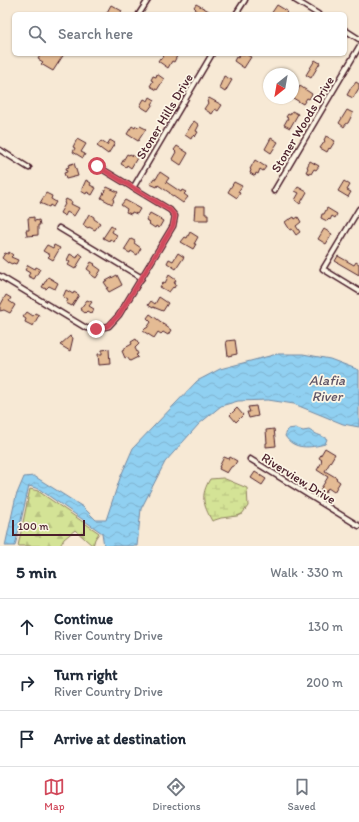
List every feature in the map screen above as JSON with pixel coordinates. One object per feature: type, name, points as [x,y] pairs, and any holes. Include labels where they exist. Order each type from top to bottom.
[{"type":"street","points":[[141,12],[148,0]]},
{"type":"street","points":[[237,12],[245,0]]},
{"type":"street","points":[[295,0],[315,12]]},
{"type":"street","points":[[347,31],[359,39]]},
{"type":"street","name":"Stoner Woods Drive","points":[[274,191],[359,47]]},
{"type":"street","name":"Stoner Hills Drive","points":[[133,188],[211,56]]},
{"type":"street","points":[[0,150],[29,168]]},
{"type":"street","points":[[0,276],[86,328],[96,329],[108,326],[119,315],[173,226],[175,216],[170,210],[97,166]]},
{"type":"street","points":[[359,209],[323,269],[359,291]]},
{"type":"street","points":[[59,228],[142,278]]},
{"type":"street","name":"Riverview Drive","points":[[250,459],[359,526]]},
{"type":"green space","points":[[223,478],[247,488],[248,506],[242,514],[212,521],[206,510],[204,500],[205,490],[210,479]]},
{"type":"green space","points":[[30,489],[38,491],[99,533],[93,546],[75,530],[64,539],[60,546],[18,546]]},
{"type":"water","name":"Alafia River","points":[[277,354],[303,354],[330,359],[359,370],[359,427],[343,424],[294,404],[268,400],[238,401],[221,406],[199,424],[165,462],[141,509],[137,546],[104,546],[102,533],[39,489],[29,486],[15,546],[5,546],[16,496],[24,477],[34,476],[83,507],[96,520],[106,520],[120,478],[133,448],[197,381],[220,369]]},
{"type":"water","points":[[295,428],[303,431],[309,430],[327,439],[325,444],[303,447],[293,444],[285,436],[288,429]]},
{"type":"building","points":[[196,4],[209,11],[194,12],[196,9],[194,7]]},
{"type":"building","points":[[111,5],[122,11],[121,12],[107,12]]},
{"type":"building","points":[[277,5],[287,11],[287,12],[272,12]]},
{"type":"building","points":[[40,56],[63,56],[53,71],[41,64],[43,62],[38,59]]},
{"type":"building","points":[[163,56],[177,56],[168,68],[158,61],[160,58],[161,59]]},
{"type":"building","points":[[239,56],[251,57],[244,68],[234,61],[236,57],[238,58]]},
{"type":"building","points":[[315,60],[320,63],[311,78],[306,75]]},
{"type":"building","points":[[157,74],[164,79],[157,90],[150,86],[153,81],[151,80],[153,76],[156,77]]},
{"type":"building","points":[[224,76],[232,80],[225,92],[219,88]]},
{"type":"building","points":[[356,82],[359,84],[359,88],[353,98],[347,95]]},
{"type":"building","points":[[300,86],[312,94],[303,104],[299,102]]},
{"type":"building","points":[[150,97],[155,100],[148,111],[140,106],[144,99],[148,101]]},
{"type":"building","points":[[209,98],[222,105],[218,111],[215,109],[212,114],[204,109]]},
{"type":"building","points":[[347,110],[353,113],[348,123],[344,127],[339,123]]},
{"type":"building","points":[[292,111],[298,114],[290,128],[284,125],[288,118],[286,117],[288,114],[290,115]]},
{"type":"building","points":[[194,121],[199,125],[196,131],[198,132],[195,137],[193,135],[191,139],[185,135]]},
{"type":"building","points":[[132,126],[135,128],[136,126],[140,126],[146,129],[138,141],[127,134]]},
{"type":"building","points":[[326,136],[335,141],[327,152],[320,148],[325,141]]},
{"type":"building","points":[[271,138],[278,142],[271,153],[265,149]]},
{"type":"building","points":[[77,139],[86,144],[81,152],[85,154],[83,158],[73,152],[75,148],[73,147]]},
{"type":"building","points":[[110,140],[115,143],[108,154],[97,146],[101,141],[107,145]]},
{"type":"building","points":[[177,146],[188,153],[181,165],[172,159],[176,152],[174,150]]},
{"type":"building","points":[[127,154],[137,158],[131,168],[127,165],[126,167],[121,164]]},
{"type":"building","points":[[255,160],[266,167],[263,171],[260,169],[258,174],[256,173],[255,176],[250,173],[250,169]]},
{"type":"building","points":[[310,161],[319,166],[316,170],[314,169],[311,174],[306,172]]},
{"type":"building","points":[[74,163],[78,176],[66,179],[64,173],[67,172],[66,168],[69,167],[68,165]]},
{"type":"building","points":[[160,172],[169,178],[166,182],[181,192],[182,190],[186,192],[184,194],[188,197],[183,203],[158,185],[157,187],[150,184],[154,178],[156,179]]},
{"type":"building","points":[[86,180],[91,183],[90,185],[96,188],[92,195],[81,191]]},
{"type":"building","points":[[344,181],[350,185],[347,190],[351,192],[348,197],[338,191]]},
{"type":"building","points":[[234,182],[242,186],[238,192],[240,193],[237,198],[228,192]]},
{"type":"building","points":[[107,187],[118,192],[112,204],[101,198]]},
{"type":"building","points":[[298,187],[307,192],[300,204],[295,200],[299,193],[295,191]]},
{"type":"building","points":[[46,193],[52,196],[51,199],[56,202],[53,207],[40,203]]},
{"type":"building","points":[[66,199],[72,202],[71,204],[79,208],[74,216],[67,212],[65,216],[60,213]]},
{"type":"building","points":[[125,200],[140,209],[137,214],[126,212],[127,209],[121,205]]},
{"type":"building","points":[[195,206],[205,206],[205,214],[208,214],[208,220],[194,220]]},
{"type":"building","points":[[327,208],[337,214],[335,218],[332,216],[330,220],[329,219],[327,221],[321,218],[322,214],[324,214]]},
{"type":"building","points":[[150,213],[163,221],[159,228],[156,226],[155,228],[146,220]]},
{"type":"building","points":[[89,214],[100,223],[95,230],[83,225]]},
{"type":"building","points":[[34,217],[34,221],[39,220],[40,225],[38,225],[38,235],[27,236],[26,230],[29,230],[28,218]]},
{"type":"building","points":[[294,217],[295,219],[298,217],[301,222],[296,226],[300,232],[296,235],[292,229],[290,230],[285,222]]},
{"type":"building","points":[[111,226],[114,228],[112,232],[117,235],[114,242],[110,239],[109,241],[103,238]]},
{"type":"building","points":[[324,229],[332,234],[326,244],[318,239]]},
{"type":"building","points":[[190,232],[198,237],[193,249],[181,242],[185,237],[187,238]]},
{"type":"building","points":[[131,239],[141,248],[137,255],[131,251],[130,253],[124,250]]},
{"type":"building","points":[[47,245],[53,248],[54,245],[60,248],[53,260],[48,257],[50,255],[43,251]]},
{"type":"building","points":[[9,252],[13,255],[11,257],[18,260],[16,264],[8,263],[2,258],[5,253],[8,254]]},
{"type":"building","points":[[79,253],[83,256],[75,269],[68,265],[70,262],[67,260],[70,254],[77,258]]},
{"type":"building","points":[[178,253],[184,257],[176,269],[167,263],[169,259],[173,261]]},
{"type":"building","points":[[338,256],[354,265],[356,262],[359,264],[359,275],[335,261]]},
{"type":"building","points":[[91,262],[101,270],[96,278],[90,274],[91,272],[87,269]]},
{"type":"building","points":[[28,265],[35,269],[36,267],[40,269],[34,279],[28,276],[30,273],[25,270]]},
{"type":"building","points":[[117,275],[122,285],[109,292],[104,282]]},
{"type":"building","points":[[169,275],[176,280],[174,283],[176,284],[169,292],[160,287],[163,282],[165,283]]},
{"type":"building","points":[[48,277],[58,283],[55,289],[49,286],[46,289],[42,287]]},
{"type":"building","points":[[66,290],[73,294],[74,292],[79,295],[72,306],[66,303],[68,300],[63,297]]},
{"type":"building","points":[[6,295],[11,298],[9,301],[15,305],[10,313],[4,310],[0,311],[0,306]]},
{"type":"building","points":[[159,297],[168,303],[163,311],[148,305],[151,301],[155,304]]},
{"type":"building","points":[[87,300],[92,302],[89,306],[94,309],[92,314],[87,311],[85,313],[80,309]]},
{"type":"building","points":[[27,312],[33,316],[35,313],[39,315],[33,326],[25,322],[26,319],[23,317]]},
{"type":"building","points":[[150,314],[171,330],[168,335],[163,332],[161,334],[158,332],[154,338],[143,331],[151,322],[147,318]]},
{"type":"building","points":[[70,336],[73,338],[70,351],[60,345]]},
{"type":"building","points":[[136,339],[139,344],[135,348],[138,354],[136,355],[138,357],[130,361],[127,357],[125,358],[122,351]]},
{"type":"building","points":[[235,340],[237,354],[228,356],[226,341]]},
{"type":"building","points":[[109,349],[110,364],[99,365],[98,354],[102,354],[102,350]]},
{"type":"building","points":[[256,406],[258,416],[249,418],[247,412],[250,412],[248,407]]},
{"type":"building","points":[[237,408],[243,415],[236,422],[230,415]]},
{"type":"building","points":[[274,429],[276,446],[266,447],[266,430]]},
{"type":"building","points":[[325,448],[335,454],[325,471],[337,478],[336,479],[340,482],[334,492],[328,488],[325,493],[320,490],[328,477],[317,470],[322,462],[319,458]]},
{"type":"building","points":[[224,457],[229,459],[230,457],[237,461],[227,473],[219,469]]},
{"type":"building","points":[[255,472],[266,479],[262,485],[251,478]]},
{"type":"route","points":[[96,329],[108,326],[119,315],[173,226],[175,216],[170,210],[97,166]]}]
